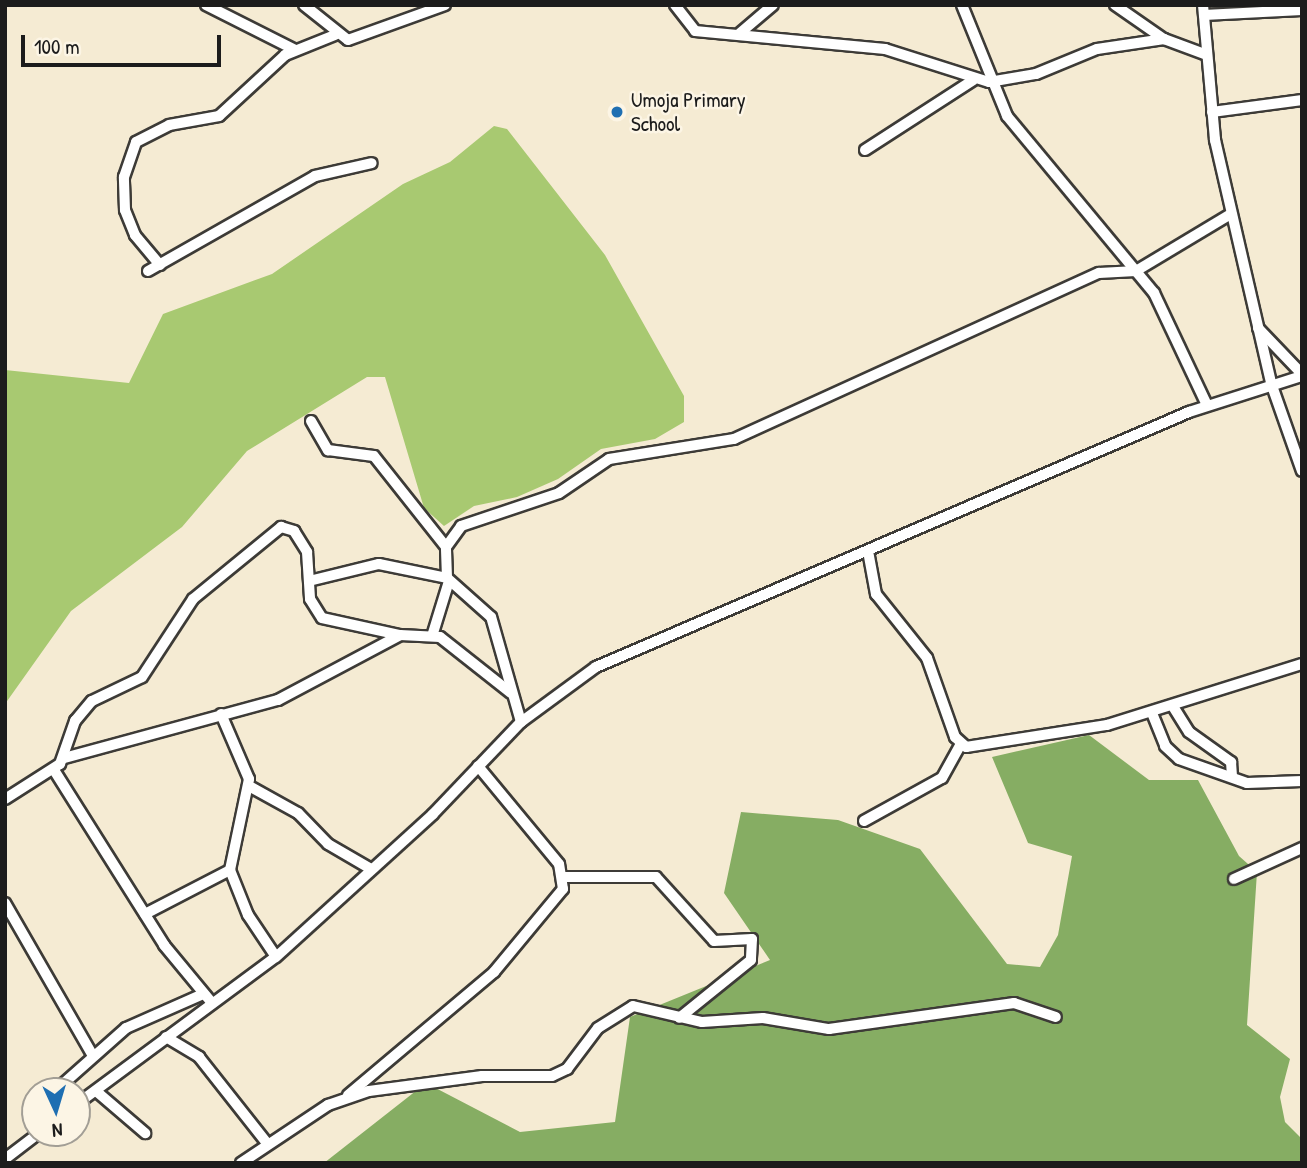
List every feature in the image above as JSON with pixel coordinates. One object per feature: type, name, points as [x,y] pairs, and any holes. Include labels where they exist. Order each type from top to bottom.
[{"type":"street","points":[[206,5],[295,50]]},
{"type":"street","points":[[304,5],[335,36]]},
{"type":"street","points":[[160,265],[135,235],[124,203],[124,177],[136,142],[169,125],[219,116],[295,50],[335,36],[378,34],[445,5]]},
{"type":"street","points":[[675,5],[695,31],[740,33],[885,49],[973,80],[989,82],[1036,74],[1097,50],[1164,39]]},
{"type":"street","points":[[740,33],[773,5]]},
{"type":"street","points":[[962,5],[989,82],[1023,137],[1136,271],[1162,308],[1206,405]]},
{"type":"street","points":[[1115,5],[1164,39],[1207,55]]},
{"type":"street","points":[[1302,10],[1203,10],[1212,112],[1231,214],[1271,383],[1302,471]]},
{"type":"street","points":[[865,150],[973,80]]},
{"type":"street","points":[[1212,112],[1302,100]]},
{"type":"street","points":[[148,271],[315,176],[372,163]]},
{"type":"street","points":[[446,547],[468,522],[559,493],[609,459],[734,439],[1098,273],[1136,271],[1231,214]]},
{"type":"street","points":[[91,1094],[276,957],[522,722],[617,655],[868,551],[1206,405],[1302,375],[1258,328]]},
{"type":"street","points":[[311,421],[328,450],[374,456],[446,547],[448,580],[433,633]]},
{"type":"street","points":[[5,799],[54,770],[64,758],[75,721],[92,701],[142,677],[193,599],[276,529],[290,528],[307,552],[310,599],[326,622],[400,635],[433,633],[511,693]]},
{"type":"street","points":[[864,821],[942,778],[960,745],[927,658],[876,594],[868,551]]},
{"type":"street","points":[[309,581],[379,564],[448,580],[491,617],[511,693],[522,722]]},
{"type":"street","points":[[64,758],[278,700],[400,635]]},
{"type":"street","points":[[960,745],[1052,737],[1174,708],[1302,664]]},
{"type":"street","points":[[1174,708],[1189,732],[1231,762],[1233,776]]},
{"type":"street","points":[[1152,713],[1171,755],[1258,784],[1302,781]]},
{"type":"street","points":[[221,714],[249,786],[230,870],[244,908],[276,957]]},
{"type":"street","points":[[478,766],[565,877]]},
{"type":"street","points":[[54,770],[145,914],[212,1003]]},
{"type":"street","points":[[249,786],[298,813],[328,844],[371,869]]},
{"type":"street","points":[[1234,879],[1302,848]]},
{"type":"street","points":[[145,914],[230,870]]},
{"type":"street","points":[[565,877],[656,877],[711,939],[752,939],[751,960],[679,1018]]},
{"type":"street","points":[[242,1163],[267,1143],[342,1100],[517,950],[565,877]]},
{"type":"street","points":[[5,903],[92,1054]]},
{"type":"street","points":[[69,1077],[92,1054],[141,1020],[203,994]]},
{"type":"street","points":[[342,1100],[419,1081],[552,1076],[568,1069],[598,1028],[625,1009],[641,1006],[679,1018],[849,1028],[902,1014],[950,1016],[1014,1003],[1056,1017]]},
{"type":"street","points":[[166,1037],[199,1057],[267,1143]]},
{"type":"street","points":[[96,1091],[145,1133]]},
{"type":"street","points":[[5,1140],[9,1155]]},
{"type":"green space","points":[[494,126],[507,129],[605,255],[684,396],[684,422],[655,439],[601,449],[558,479],[517,497],[474,506],[444,526],[424,508],[385,377],[367,377],[247,451],[182,527],[71,611],[5,704],[5,370],[129,383],[163,314],[272,274],[403,184],[450,162]]},
{"type":"green space","points":[[1089,735],[1149,780],[1198,780],[1239,856],[1257,872],[1247,1025],[1290,1059],[1280,1097],[1285,1122],[1302,1139],[1302,1163],[324,1163],[426,1083],[520,1132],[615,1122],[630,1017],[770,960],[724,893],[741,812],[838,820],[920,849],[1007,964],[1040,967],[1058,935],[1072,856],[1028,843],[992,757]]},
{"type":"place","name":"Umoja Primary School","points":[[617,112]]}]
